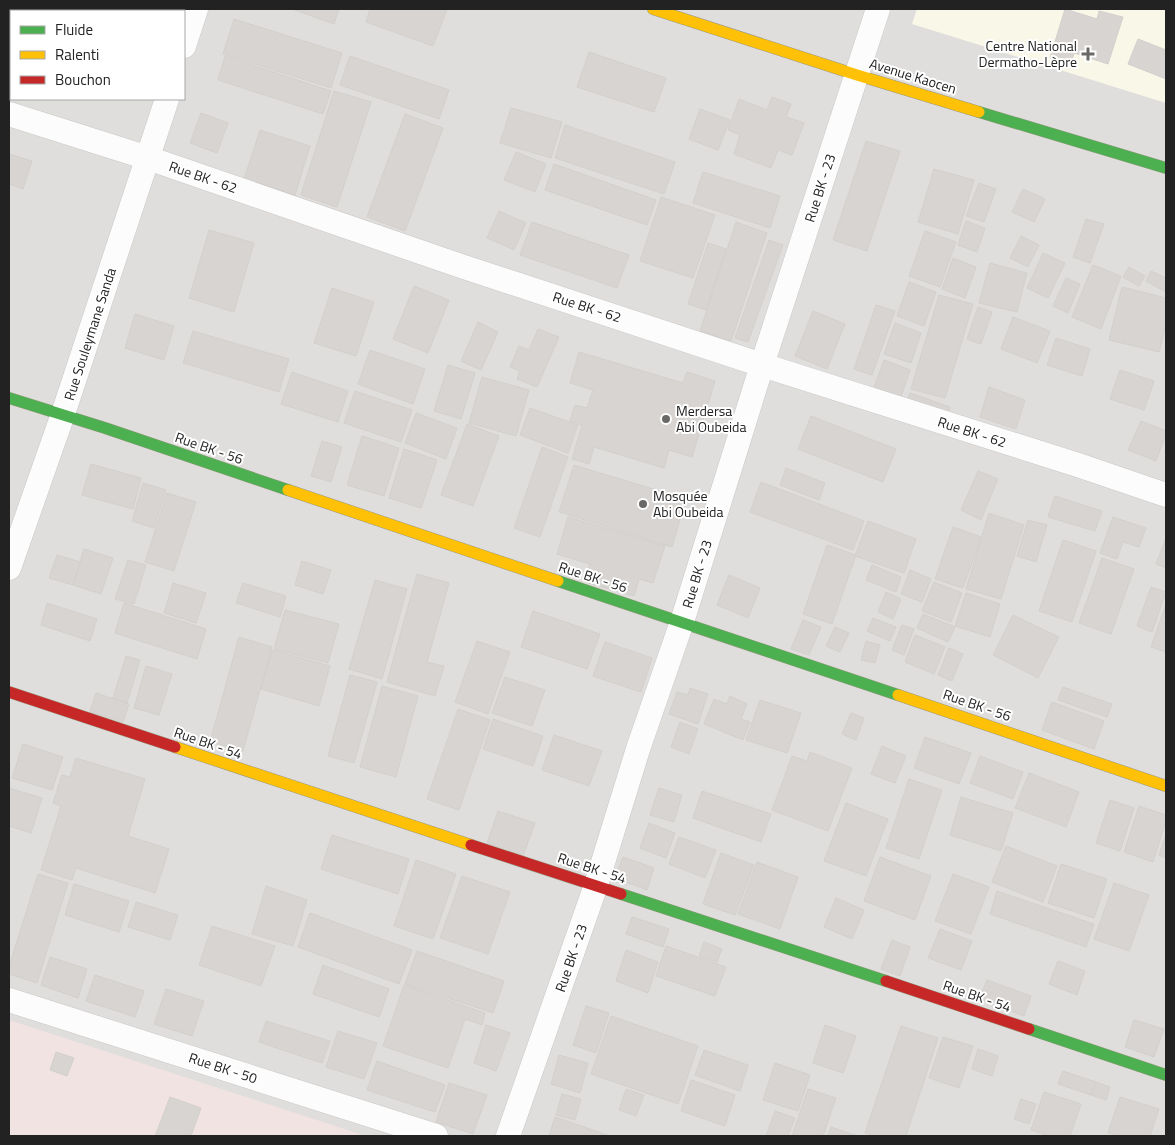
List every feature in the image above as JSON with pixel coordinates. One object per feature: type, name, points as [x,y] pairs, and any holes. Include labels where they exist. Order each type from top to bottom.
[{"type":"street","points":[[185,43],[196,9]]},
{"type":"street","name":"Avenue Kaocen","points":[[653,9],[857,74],[1166,168]]},
{"type":"street","name":"Rue BK - 23","points":[[508,1136],[596,885],[638,749],[682,622],[762,365],[878,9]]},
{"type":"street","name":"Rue Souleymane Sanda","points":[[9,568],[63,414],[167,100]]},
{"type":"street","name":"Rue BK - 62","points":[[9,114],[148,158],[461,266],[1166,495]]},
{"type":"street","name":"Rue BK - 56","points":[[9,398],[63,414],[1166,786]]},
{"type":"street","name":"Rue BK - 54","points":[[9,692],[295,788],[914,990],[1166,1075]]},
{"type":"street","name":"Rue BK - 50","points":[[9,1000],[436,1136]]},
{"type":"shaded area","points":[[9,9],[1166,9],[1166,1136],[9,1136]]},
{"type":"shaded area","name":"Centre National Dermatho-Lèpre","points":[[917,9],[1166,9],[1166,103],[912,24]]},
{"type":"shaded area","points":[[9,1020],[366,1136],[9,1136]]},
{"type":"building","points":[[24,9],[52,9],[52,10]]},
{"type":"building","points":[[292,9],[339,9],[334,24]]},
{"type":"building","points":[[370,9],[447,9],[433,46],[366,22]]},
{"type":"building","points":[[1065,9],[1097,19],[1099,11],[1123,17],[1108,64],[1074,53],[1071,64],[1050,58]]},
{"type":"building","points":[[234,19],[342,53],[331,88],[223,54]]},
{"type":"building","points":[[1138,39],[1166,50],[1166,79],[1128,64]]},
{"type":"building","points":[[589,52],[666,78],[654,112],[577,87]]},
{"type":"building","points":[[225,56],[331,91],[323,114],[218,80]]},
{"type":"building","points":[[350,56],[449,90],[439,119],[340,85]]},
{"type":"building","points":[[334,91],[371,102],[337,207],[301,195]]},
{"type":"building","points":[[772,97],[791,104],[786,117],[804,123],[792,155],[778,150],[771,168],[734,154],[740,135],[728,130],[739,99],[767,110]]},
{"type":"building","points":[[511,108],[562,122],[551,158],[500,143]]},
{"type":"building","points":[[700,109],[730,120],[718,150],[689,139]]},
{"type":"building","points":[[201,113],[228,123],[217,153],[190,143]]},
{"type":"building","points":[[405,114],[443,128],[405,231],[367,217]]},
{"type":"building","points":[[565,125],[675,162],[664,194],[555,158]]},
{"type":"building","points":[[260,130],[310,146],[295,195],[244,179]]},
{"type":"building","points":[[866,141],[900,151],[867,251],[833,240]]},
{"type":"building","points":[[516,152],[546,164],[535,192],[504,180]]},
{"type":"building","points":[[9,154],[32,161],[23,189],[9,184]]},
{"type":"building","points":[[554,164],[656,200],[647,225],[545,190]]},
{"type":"building","points":[[934,169],[974,180],[958,234],[918,222]]},
{"type":"building","points":[[703,172],[780,196],[770,228],[693,203]]},
{"type":"building","points":[[979,183],[996,189],[984,222],[966,216]]},
{"type":"building","points":[[1023,189],[1045,199],[1034,222],[1012,212]]},
{"type":"building","points":[[661,197],[715,215],[693,278],[640,261]]},
{"type":"building","points":[[499,211],[526,223],[514,250],[487,238]]},
{"type":"building","points":[[1086,219],[1104,224],[1090,263],[1073,257]]},
{"type":"building","points":[[966,221],[985,228],[977,252],[958,245]]},
{"type":"building","points":[[532,222],[629,255],[617,288],[520,255]]},
{"type":"building","points":[[736,222],[767,233],[731,341],[700,331]]},
{"type":"building","points":[[209,230],[254,243],[234,312],[189,298]]},
{"type":"building","points":[[925,231],[956,242],[940,287],[909,276]]},
{"type":"building","points":[[1021,236],[1039,245],[1028,267],[1010,258]]},
{"type":"building","points":[[769,240],[783,245],[748,342],[735,338]]},
{"type":"building","points":[[708,243],[726,249],[706,310],[688,304]]},
{"type":"building","points":[[1043,253],[1065,263],[1048,298],[1027,288]]},
{"type":"building","points":[[953,258],[976,267],[965,298],[942,289]]},
{"type":"building","points":[[990,263],[1027,273],[1017,312],[979,303]]},
{"type":"building","points":[[1093,265],[1121,276],[1101,329],[1072,317]]},
{"type":"building","points":[[1129,267],[1145,276],[1139,286],[1123,277]]},
{"type":"building","points":[[1151,271],[1166,278],[1166,292],[1146,281]]},
{"type":"building","points":[[1066,278],[1080,284],[1068,313],[1053,306]]},
{"type":"building","points":[[909,282],[936,292],[924,326],[897,316]]},
{"type":"building","points":[[414,286],[449,300],[428,353],[393,339]]},
{"type":"building","points":[[1122,287],[1166,298],[1166,325],[1159,352],[1109,340]]},
{"type":"building","points":[[332,288],[374,302],[356,356],[314,343]]},
{"type":"building","points":[[939,295],[973,304],[945,398],[911,389]]},
{"type":"building","points":[[876,305],[895,311],[872,375],[854,369]]},
{"type":"building","points":[[978,307],[992,312],[981,344],[967,339]]},
{"type":"building","points":[[813,311],[845,324],[827,369],[795,356]]},
{"type":"building","points":[[135,314],[174,326],[164,360],[125,348]]},
{"type":"building","points":[[1013,317],[1050,331],[1037,363],[1001,349]]},
{"type":"building","points":[[478,322],[498,332],[481,370],[461,361]]},
{"type":"building","points":[[895,323],[921,333],[911,363],[884,354]]},
{"type":"building","points":[[538,329],[559,337],[537,387],[517,379],[520,371],[510,367],[519,346],[529,350]]},
{"type":"building","points":[[193,331],[289,359],[279,392],[183,363]]},
{"type":"building","points":[[1056,338],[1090,349],[1082,376],[1047,365]]},
{"type":"building","points":[[370,350],[425,369],[413,404],[358,384]]},
{"type":"building","points":[[579,352],[683,383],[687,372],[715,381],[692,457],[669,450],[664,468],[594,447],[589,464],[572,459],[582,425],[570,421],[575,405],[587,408],[593,390],[570,383]]},
{"type":"building","points":[[884,360],[910,370],[901,397],[874,387]]},
{"type":"building","points":[[448,365],[475,373],[461,419],[434,411]]},
{"type":"building","points":[[1120,370],[1154,381],[1144,410],[1110,399]]},
{"type":"building","points":[[292,372],[348,391],[338,422],[281,404]]},
{"type":"building","points":[[482,377],[529,390],[516,436],[469,423]]},
{"type":"building","points":[[989,387],[1025,400],[1016,429],[980,417]]},
{"type":"building","points":[[355,391],[412,410],[401,442],[344,423]]},
{"type":"building","points":[[910,393],[950,407],[948,415],[907,401]]},
{"type":"building","points":[[530,408],[578,425],[568,453],[520,435]]},
{"type":"building","points":[[416,413],[457,428],[446,459],[405,443]]},
{"type":"building","points":[[811,416],[896,449],[883,482],[798,449]]},
{"type":"building","points":[[1141,421],[1166,431],[1156,461],[1128,450]]},
{"type":"building","points":[[467,424],[499,436],[473,506],[441,495]]},
{"type":"building","points":[[362,436],[399,448],[384,496],[347,485]]},
{"type":"building","points":[[322,441],[342,447],[331,482],[311,476]]},
{"type":"building","points":[[542,447],[568,457],[540,537],[514,528]]},
{"type":"building","points":[[404,449],[437,460],[421,508],[389,498]]},
{"type":"building","points":[[91,464],[141,478],[133,509],[82,495]]},
{"type":"building","points":[[574,465],[686,499],[672,547],[559,512]]},
{"type":"building","points":[[786,468],[825,483],[819,500],[780,485]]},
{"type":"building","points":[[978,471],[998,479],[981,520],[961,510]]},
{"type":"building","points":[[761,482],[864,521],[853,550],[750,512]]},
{"type":"building","points":[[143,483],[166,490],[154,528],[132,521]]},
{"type":"building","points":[[167,493],[196,502],[174,571],[145,562]]},
{"type":"building","points":[[1055,496],[1102,511],[1095,531],[1048,517]]},
{"type":"building","points":[[989,513],[1024,525],[1001,599],[966,589]]},
{"type":"building","points":[[568,517],[665,546],[653,583],[639,579],[634,596],[585,582],[590,564],[557,554]]},
{"type":"building","points":[[1113,517],[1146,528],[1139,547],[1123,542],[1117,559],[1100,553]]},
{"type":"building","points":[[1028,520],[1047,525],[1036,562],[1017,556]]},
{"type":"building","points":[[868,521],[916,539],[904,573],[855,556]]},
{"type":"building","points":[[953,527],[981,537],[963,588],[935,579]]},
{"type":"building","points":[[1166,538],[1166,568],[1156,564]]},
{"type":"building","points":[[1063,540],[1096,551],[1072,622],[1039,611]]},
{"type":"building","points":[[827,545],[856,555],[832,624],[803,614]]},
{"type":"building","points":[[84,549],[113,558],[101,594],[73,585]]},
{"type":"building","points":[[57,555],[80,562],[73,585],[49,578]]},
{"type":"building","points":[[1102,558],[1134,569],[1111,634],[1079,623]]},
{"type":"building","points":[[128,560],[146,565],[134,604],[115,599]]},
{"type":"building","points":[[302,561],[331,570],[323,594],[295,585]]},
{"type":"building","points":[[872,565],[901,577],[896,592],[866,580]]},
{"type":"building","points":[[910,570],[931,579],[922,602],[901,594]]},
{"type":"building","points":[[417,574],[449,583],[427,662],[444,666],[435,696],[387,682]]},
{"type":"building","points":[[729,575],[760,588],[748,618],[717,605]]},
{"type":"building","points":[[375,580],[407,589],[382,679],[349,669]]},
{"type":"building","points":[[934,582],[962,593],[951,622],[922,611]]},
{"type":"building","points":[[173,583],[206,593],[196,623],[164,613]]},
{"type":"building","points":[[243,583],[286,596],[280,617],[236,603]]},
{"type":"building","points":[[1151,587],[1166,592],[1152,632],[1137,626]]},
{"type":"building","points":[[886,592],[901,599],[893,619],[878,612]]},
{"type":"building","points":[[966,593],[1000,604],[990,637],[955,626]]},
{"type":"building","points":[[47,603],[97,619],[90,641],[41,625]]},
{"type":"building","points":[[124,603],[206,629],[197,659],[115,633]]},
{"type":"building","points":[[1166,604],[1166,652],[1151,647]]},
{"type":"building","points":[[285,610],[339,624],[328,663],[274,649]]},
{"type":"building","points":[[533,611],[600,634],[587,669],[521,647]]},
{"type":"building","points":[[923,614],[955,627],[948,642],[917,628]]},
{"type":"building","points":[[1013,615],[1059,637],[1038,678],[993,655]]},
{"type":"building","points":[[873,618],[896,627],[890,641],[867,631]]},
{"type":"building","points":[[803,620],[821,627],[809,655],[791,649]]},
{"type":"building","points":[[902,625],[914,629],[904,655],[892,650]]},
{"type":"building","points":[[835,627],[849,633],[840,652],[826,646]]},
{"type":"building","points":[[915,635],[945,647],[934,674],[905,662]]},
{"type":"building","points":[[239,637],[272,647],[243,751],[210,742]]},
{"type":"building","points":[[477,641],[510,652],[488,714],[455,702]]},
{"type":"building","points":[[866,641],[880,645],[875,663],[861,660]]},
{"type":"building","points":[[605,642],[652,658],[641,692],[593,676]]},
{"type":"building","points":[[949,648],[963,654],[952,681],[938,675]]},
{"type":"building","points":[[272,650],[330,666],[319,706],[261,689]]},
{"type":"building","points":[[126,656],[140,660],[127,703],[113,698]]},
{"type":"building","points":[[146,666],[172,674],[159,715],[134,708]]},
{"type":"building","points":[[350,675],[377,682],[354,763],[328,756]]},
{"type":"building","points":[[505,677],[545,690],[532,726],[492,713]]},
{"type":"building","points":[[382,686],[418,696],[396,777],[360,767]]},
{"type":"building","points":[[1063,687],[1112,704],[1107,717],[1058,700]]},
{"type":"building","points":[[690,688],[708,694],[698,724],[669,714],[677,692],[688,695]]},
{"type":"building","points":[[96,693],[129,704],[123,722],[90,712]]},
{"type":"building","points":[[730,696],[747,704],[741,719],[750,722],[743,740],[704,724],[714,699],[727,704]]},
{"type":"building","points":[[760,700],[801,713],[787,753],[746,740]]},
{"type":"building","points":[[1052,702],[1104,721],[1094,749],[1042,730]]},
{"type":"building","points":[[458,709],[490,720],[459,810],[427,799]]},
{"type":"building","points":[[851,713],[864,718],[856,740],[842,734]]},
{"type":"building","points":[[493,719],[543,736],[533,766],[483,749]]},
{"type":"building","points":[[680,722],[698,729],[689,754],[671,747]]},
{"type":"building","points":[[554,735],[602,751],[589,786],[542,770]]},
{"type":"building","points":[[925,737],[971,753],[959,784],[914,768]]},
{"type":"building","points":[[23,744],[63,757],[52,790],[12,778]]},
{"type":"building","points":[[882,746],[906,756],[895,783],[871,774]]},
{"type":"building","points":[[810,752],[852,768],[828,831],[772,810],[792,756],[807,761]]},
{"type":"building","points":[[980,756],[1023,772],[1013,799],[970,783]]},
{"type":"building","points":[[76,758],[145,779],[128,836],[169,849],[155,893],[76,868],[72,880],[41,870],[61,806],[53,803],[62,775],[70,777]]},
{"type":"building","points":[[1029,773],[1079,792],[1066,827],[1015,808]]},
{"type":"building","points":[[909,779],[942,790],[919,859],[886,848]]},
{"type":"building","points":[[9,788],[42,798],[31,833],[9,826]]},
{"type":"building","points":[[659,788],[682,795],[674,822],[650,815]]},
{"type":"building","points":[[702,791],[771,814],[761,842],[693,818]]},
{"type":"building","points":[[961,797],[1013,813],[1001,851],[950,835]]},
{"type":"building","points":[[1110,800],[1134,808],[1120,851],[1096,843]]},
{"type":"building","points":[[846,803],[888,819],[866,876],[824,861]]},
{"type":"building","points":[[1139,806],[1166,815],[1166,821],[1153,862],[1124,852]]},
{"type":"building","points":[[498,811],[535,823],[523,856],[487,843]]},
{"type":"building","points":[[649,823],[675,833],[666,858],[640,848]]},
{"type":"building","points":[[1166,834],[1166,858],[1159,855]]},
{"type":"building","points":[[332,835],[409,859],[398,894],[321,869]]},
{"type":"building","points":[[679,837],[716,850],[705,878],[669,864]]},
{"type":"building","points":[[1006,846],[1057,866],[1043,902],[992,882]]},
{"type":"building","points":[[721,853],[754,865],[735,915],[703,904]]},
{"type":"building","points":[[623,857],[654,868],[647,890],[615,878]]},
{"type":"building","points":[[880,857],[931,876],[915,920],[864,901]]},
{"type":"building","points":[[416,860],[456,874],[433,939],[394,926]]},
{"type":"building","points":[[757,862],[798,877],[780,929],[738,914]]},
{"type":"building","points":[[1061,864],[1107,879],[1094,918],[1048,903]]},
{"type":"building","points":[[38,874],[68,883],[37,983],[9,974],[9,967]]},
{"type":"building","points":[[953,874],[989,887],[971,934],[935,921]]},
{"type":"building","points":[[462,876],[510,892],[488,954],[440,938]]},
{"type":"building","points":[[1114,883],[1149,895],[1129,951],[1094,939]]},
{"type":"building","points":[[74,884],[129,901],[119,932],[65,915]]},
{"type":"building","points":[[266,886],[307,900],[293,946],[252,934]]},
{"type":"building","points":[[997,891],[1094,924],[1086,947],[990,914]]},
{"type":"building","points":[[836,898],[864,910],[852,939],[824,927]]},
{"type":"building","points":[[136,902],[178,915],[170,940],[128,927]]},
{"type":"building","points":[[310,913],[412,950],[399,984],[298,947]]},
{"type":"building","points":[[632,917],[669,929],[663,947],[626,934]]},
{"type":"building","points":[[212,926],[275,946],[261,986],[199,965]]},
{"type":"building","points":[[940,929],[972,941],[961,970],[928,958]]},
{"type":"building","points":[[892,940],[910,947],[900,976],[881,969]]},
{"type":"building","points":[[704,942],[722,949],[717,962],[699,956]]},
{"type":"building","points":[[666,946],[726,967],[715,996],[656,976]]},
{"type":"building","points":[[626,950],[658,962],[648,993],[616,981]]},
{"type":"building","points":[[417,951],[504,981],[493,1013],[405,984]]},
{"type":"building","points":[[50,957],[87,969],[78,998],[41,985]]},
{"type":"building","points":[[1058,961],[1085,971],[1077,995],[1049,984]]},
{"type":"building","points":[[323,965],[389,989],[379,1017],[313,994]]},
{"type":"building","points":[[95,975],[144,991],[135,1017],[86,1001]]},
{"type":"building","points":[[987,980],[1031,996],[1024,1016],[979,999]]},
{"type":"building","points":[[404,985],[485,1013],[482,1025],[465,1019],[448,1068],[383,1046]]},
{"type":"building","points":[[166,989],[204,1001],[192,1036],[154,1024]]},
{"type":"building","points":[[586,1006],[609,1013],[596,1053],[573,1045]]},
{"type":"building","points":[[611,1016],[698,1046],[678,1104],[591,1074]]},
{"type":"building","points":[[1134,1020],[1164,1029],[1154,1057],[1125,1047]]},
{"type":"building","points":[[266,1021],[330,1041],[322,1063],[259,1042]]},
{"type":"building","points":[[486,1025],[510,1033],[496,1071],[474,1063]]},
{"type":"building","points":[[825,1025],[856,1036],[843,1073],[813,1063]]},
{"type":"building","points":[[901,1026],[938,1038],[906,1136],[873,1136],[865,1133]]},
{"type":"building","points":[[338,1031],[377,1043],[364,1079],[326,1067]]},
{"type":"building","points":[[943,1037],[973,1046],[959,1088],[929,1078]]},
{"type":"building","points":[[978,1049],[998,1056],[992,1076],[972,1069]]},
{"type":"building","points":[[704,1050],[748,1065],[740,1091],[695,1075]]},
{"type":"building","points":[[56,1052],[74,1058],[67,1076],[50,1070]]},
{"type":"building","points":[[559,1055],[588,1063],[580,1093],[551,1084]]},
{"type":"building","points":[[377,1061],[445,1085],[435,1112],[367,1090]]},
{"type":"building","points":[[775,1063],[810,1075],[798,1111],[763,1100]]},
{"type":"building","points":[[1063,1071],[1096,1082],[1091,1095],[1058,1084]]},
{"type":"building","points":[[691,1080],[735,1095],[725,1126],[681,1111]]},
{"type":"building","points":[[1096,1082],[1110,1087],[1106,1100],[1091,1095]]},
{"type":"building","points":[[449,1083],[487,1095],[473,1134],[436,1122]]},
{"type":"building","points":[[626,1089],[644,1095],[636,1116],[619,1110]]},
{"type":"building","points":[[808,1089],[836,1098],[823,1136],[792,1136]]},
{"type":"building","points":[[1044,1092],[1081,1104],[1070,1136],[1049,1136],[1031,1130]]},
{"type":"building","points":[[562,1094],[581,1099],[575,1120],[556,1115]]},
{"type":"building","points":[[170,1097],[201,1108],[191,1136],[155,1136]]},
{"type":"building","points":[[1120,1097],[1159,1109],[1150,1136],[1119,1136],[1108,1133]]},
{"type":"building","points":[[1021,1099],[1036,1104],[1029,1124],[1014,1119]]},
{"type":"building","points":[[775,1111],[795,1118],[788,1136],[766,1136]]},
{"type":"building","points":[[555,1117],[610,1136],[549,1136]]},
{"type":"building","points":[[831,1127],[858,1136],[828,1136]]},
{"type":"traffic: fast","points":[[979,112],[1166,168]]},
{"type":"traffic: fast","points":[[9,398],[105,428],[288,490]]},
{"type":"traffic: fast","points":[[558,581],[898,695]]},
{"type":"traffic: fast","points":[[621,894],[886,981]]},
{"type":"traffic: fast","points":[[1029,1029],[1166,1075]]},
{"type":"traffic: slow","points":[[653,9],[979,112]]},
{"type":"traffic: slow","points":[[288,490],[558,581]]},
{"type":"traffic: slow","points":[[898,695],[1166,786]]},
{"type":"traffic: slow","points":[[175,747],[471,845]]},
{"type":"traffic: jam","points":[[9,692],[175,747]]},
{"type":"traffic: jam","points":[[471,845],[621,894]]},
{"type":"traffic: jam","points":[[886,981],[1029,1029]]},
{"type":"place","name":"Centre National Dermatho-Lèpre","points":[[1088,54]]},
{"type":"place","name":"Merdersa Abi Oubeida","points":[[666,419]]},
{"type":"place","name":"Mosquée Abi Oubeida","points":[[643,504]]}]
